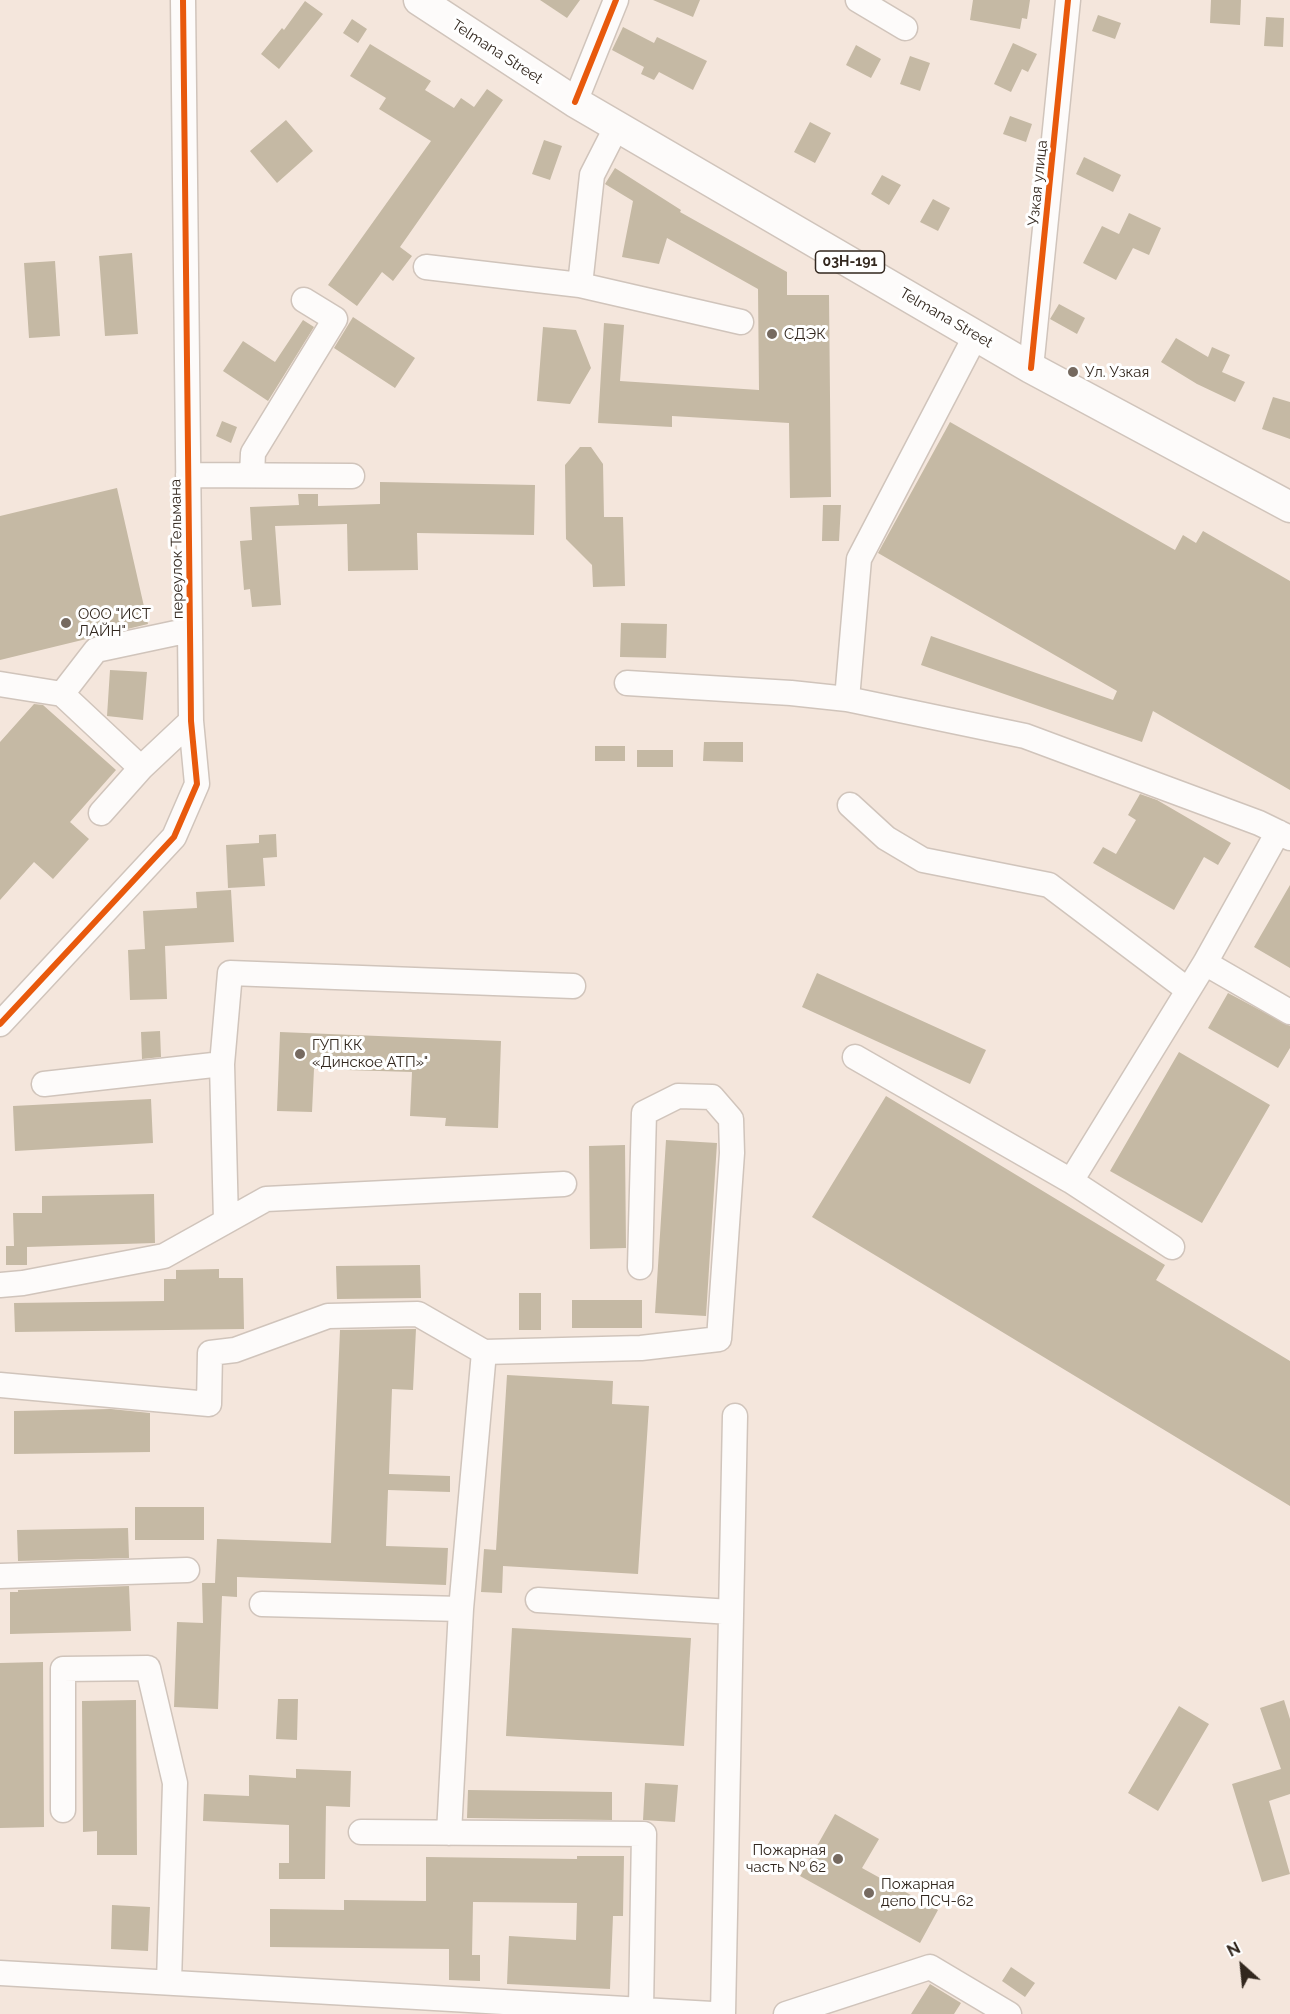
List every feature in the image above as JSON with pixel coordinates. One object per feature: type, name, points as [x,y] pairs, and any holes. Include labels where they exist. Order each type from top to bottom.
[{"type":"main road","name":"Telmana Street","points":[[419,0],[575,102],[1031,368],[1290,507]]},
{"type":"street","name":"переулок Тельмана","points":[[0,1024],[174,837],[197,784],[191,721],[183,0]]},
{"type":"street","points":[[575,102],[616,0]]},
{"type":"street","points":[[858,0],[905,28]]},
{"type":"street","name":"Узкая улица","points":[[1031,368],[1068,0]]},
{"type":"street","points":[[580,285],[592,176],[617,126]]},
{"type":"street","points":[[426,267],[580,285],[741,322]]},
{"type":"street","points":[[252,475],[253,453],[335,319],[304,300]]},
{"type":"street","points":[[847,699],[859,559],[976,335]]},
{"type":"street","points":[[188,475],[352,476]]},
{"type":"street","points":[[62,694],[96,650],[190,630]]},
{"type":"street","points":[[627,683],[791,693],[847,699],[1025,736],[1284,835],[1071,1181]]},
{"type":"street","points":[[0,684],[62,694],[141,768]]},
{"type":"street","points":[[100,813],[141,768],[191,721]]},
{"type":"street","points":[[850,805],[886,838],[923,860],[1049,885],[1188,990]]},
{"type":"street","points":[[1205,963],[1290,1012]]},
{"type":"street","points":[[226,1221],[222,1064],[230,973],[573,986]]},
{"type":"street","points":[[855,1057],[1071,1181],[1172,1247]]},
{"type":"street","points":[[44,1084],[222,1064]]},
{"type":"street","points":[[0,1385],[209,1404],[210,1353],[236,1350],[328,1316],[418,1314],[484,1352],[641,1348],[719,1339],[732,1153],[731,1119],[712,1097],[678,1096],[644,1113],[640,1267]]},
{"type":"street","points":[[0,1285],[22,1283],[164,1256],[266,1199],[564,1184]]},
{"type":"street","points":[[449,1833],[461,1609],[484,1352]]},
{"type":"street","points":[[723,2014],[735,1416]]},
{"type":"street","points":[[0,1576],[187,1570]]},
{"type":"street","points":[[538,1600],[732,1612]]},
{"type":"street","points":[[262,1604],[461,1609]]},
{"type":"street","points":[[63,1810],[63,1669],[148,1668],[175,1783],[169,1982]]},
{"type":"street","points":[[361,1832],[644,1834],[641,2010]]},
{"type":"street","points":[[795,2013],[930,1967],[1009,2014]]},
{"type":"street","points":[[0,1972],[712,2014]]},
{"type":"building","points":[[540,0],[580,0],[567,18]]},
{"type":"building","points":[[653,0],[700,0],[693,17]]},
{"type":"building","points":[[973,0],[1030,0],[1027,19],[1022,18],[1020,29],[970,20]]},
{"type":"building","points":[[1211,0],[1241,0],[1240,25],[1210,23]]},
{"type":"building","points":[[305,1],[323,14],[279,69],[261,54],[282,28],[284,30]]},
{"type":"building","points":[[1098,15],[1121,23],[1115,39],[1092,31]]},
{"type":"building","points":[[1266,17],[1284,18],[1283,47],[1264,46]]},
{"type":"building","points":[[352,19],[367,29],[358,43],[343,33]]},
{"type":"building","points":[[623,27],[654,43],[657,37],[707,61],[693,90],[659,72],[654,80],[641,74],[644,67],[612,50]]},
{"type":"building","points":[[1013,43],[1037,54],[1028,72],[1022,69],[1011,92],[994,84]]},
{"type":"building","points":[[370,44],[431,81],[425,90],[454,108],[461,98],[474,107],[487,89],[503,100],[400,247],[412,256],[393,281],[382,272],[357,306],[328,285],[431,141],[379,109],[386,98],[350,76]]},
{"type":"building","points":[[856,45],[881,59],[871,78],[846,65]]},
{"type":"building","points":[[910,56],[930,63],[920,91],[900,84]]},
{"type":"building","points":[[1010,116],[1032,124],[1026,142],[1003,134]]},
{"type":"building","points":[[286,120],[313,151],[277,183],[250,151]]},
{"type":"building","points":[[810,122],[831,133],[815,163],[794,152]]},
{"type":"building","points":[[544,140],[562,146],[550,180],[532,174]]},
{"type":"building","points":[[1084,157],[1121,175],[1113,192],[1076,174]]},
{"type":"building","points":[[615,168],[681,210],[680,212],[787,272],[787,295],[829,295],[831,497],[790,498],[789,423],[672,416],[672,427],[598,423],[604,323],[624,325],[620,381],[759,390],[758,289],[667,238],[659,264],[622,257],[633,201],[605,184]]},
{"type":"building","points":[[882,175],[901,185],[889,205],[871,194]]},
{"type":"building","points":[[933,199],[950,208],[938,231],[920,222]]},
{"type":"building","points":[[1129,213],[1161,228],[1149,255],[1133,248],[1116,280],[1083,263],[1102,226],[1119,234]]},
{"type":"building","points":[[132,253],[138,334],[105,336],[99,256]]},
{"type":"building","points":[[55,261],[60,336],[29,338],[24,263]]},
{"type":"building","points":[[1059,304],[1085,318],[1077,334],[1050,319]]},
{"type":"building","points":[[353,317],[415,358],[395,388],[334,348]]},
{"type":"building","points":[[303,320],[314,327],[268,401],[223,371],[243,341],[275,362]]},
{"type":"building","points":[[543,327],[576,330],[591,368],[570,404],[537,401]]},
{"type":"building","points":[[1176,338],[1208,357],[1212,347],[1230,355],[1222,372],[1245,382],[1235,402],[1197,384],[1161,362]]},
{"type":"building","points":[[1273,397],[1290,402],[1290,439],[1262,429]]},
{"type":"building","points":[[222,421],[237,427],[231,443],[216,436]]},
{"type":"building","points":[[950,422],[1175,550],[1183,535],[1196,543],[1203,531],[1290,581],[1290,790],[1153,711],[1142,742],[921,665],[931,636],[1113,700],[1117,691],[878,553]]},
{"type":"building","points":[[580,447],[591,447],[603,464],[604,517],[623,517],[625,586],[593,587],[592,565],[566,539],[565,465]]},
{"type":"building","points":[[380,482],[535,485],[534,535],[417,533],[418,570],[348,571],[347,524],[275,526],[281,605],[252,607],[250,589],[244,590],[240,541],[252,540],[250,507],[299,505],[298,494],[318,494],[318,506],[380,504]]},
{"type":"building","points":[[117,488],[148,624],[0,660],[0,516]]},
{"type":"building","points":[[823,505],[841,505],[839,541],[822,541]]},
{"type":"building","points":[[621,623],[667,624],[666,658],[620,657]]},
{"type":"building","points":[[110,670],[147,672],[143,720],[107,716]]},
{"type":"building","points":[[34,704],[43,705],[116,770],[70,822],[89,839],[53,879],[34,862],[0,900],[0,742]]},
{"type":"building","points":[[704,742],[743,742],[743,762],[703,761]]},
{"type":"building","points":[[595,746],[625,746],[625,761],[595,761]]},
{"type":"building","points":[[637,750],[673,750],[673,767],[637,767]]},
{"type":"building","points":[[1140,794],[1157,800],[1231,843],[1218,865],[1204,857],[1174,910],[1093,863],[1103,847],[1116,854],[1136,820],[1128,815]]},
{"type":"building","points":[[276,834],[277,857],[263,858],[265,886],[228,888],[226,845],[259,843],[259,835]]},
{"type":"building","points":[[1290,885],[1290,968],[1254,947]]},
{"type":"building","points":[[231,890],[234,942],[165,946],[167,999],[130,1000],[128,950],[145,949],[143,911],[197,908],[196,892]]},
{"type":"building","points":[[817,973],[986,1050],[970,1084],[802,1007]]},
{"type":"building","points":[[1228,993],[1290,1026],[1290,1048],[1278,1068],[1208,1028]]},
{"type":"building","points":[[160,1031],[161,1057],[142,1059],[141,1032]]},
{"type":"building","points":[[280,1032],[501,1041],[498,1128],[445,1126],[446,1118],[410,1116],[412,1072],[314,1069],[312,1112],[277,1111]]},
{"type":"building","points":[[1179,1052],[1270,1105],[1202,1223],[1110,1171]]},
{"type":"building","points":[[886,1096],[1165,1265],[1156,1280],[1290,1361],[1290,1506],[812,1217]]},
{"type":"building","points":[[151,1099],[153,1143],[15,1151],[13,1106]]},
{"type":"building","points":[[666,1140],[717,1143],[706,1316],[655,1313]]},
{"type":"building","points":[[625,1145],[626,1248],[590,1249],[589,1146]]},
{"type":"building","points":[[154,1194],[155,1243],[27,1247],[27,1265],[6,1265],[6,1246],[14,1246],[13,1213],[42,1213],[42,1196]]},
{"type":"building","points":[[420,1265],[421,1298],[337,1299],[336,1266]]},
{"type":"building","points":[[219,1269],[219,1278],[243,1278],[244,1329],[15,1332],[14,1303],[164,1301],[164,1279],[176,1279],[176,1270]]},
{"type":"building","points":[[519,1293],[541,1293],[541,1330],[519,1330]]},
{"type":"building","points":[[572,1300],[642,1300],[642,1328],[572,1328]]},
{"type":"building","points":[[416,1329],[413,1390],[392,1389],[389,1474],[450,1476],[450,1492],[388,1490],[386,1546],[448,1548],[446,1585],[237,1577],[237,1597],[222,1596],[218,1709],[174,1707],[177,1622],[203,1623],[202,1583],[215,1583],[217,1539],[331,1543],[340,1330]]},
{"type":"building","points":[[507,1375],[613,1381],[612,1404],[649,1406],[638,1574],[503,1566],[502,1593],[481,1592],[484,1549],[496,1550]]},
{"type":"building","points":[[111,1409],[150,1413],[150,1452],[14,1454],[14,1411]]},
{"type":"building","points":[[135,1507],[204,1507],[204,1540],[135,1540]]},
{"type":"building","points":[[128,1528],[129,1558],[18,1561],[17,1530]]},
{"type":"building","points":[[129,1586],[131,1631],[10,1634],[10,1592]]},
{"type":"building","points":[[512,1628],[691,1638],[684,1746],[506,1736]]},
{"type":"building","points":[[43,1662],[44,1827],[0,1828],[0,1663]]},
{"type":"building","points":[[278,1699],[298,1699],[297,1740],[276,1739]]},
{"type":"building","points":[[136,1700],[137,1855],[97,1855],[97,1831],[83,1832],[82,1701]]},
{"type":"building","points":[[1284,1700],[1290,1719],[1290,1794],[1269,1801],[1290,1874],[1262,1882],[1232,1784],[1281,1769],[1260,1708]]},
{"type":"building","points":[[1179,1706],[1209,1724],[1158,1811],[1128,1793]]},
{"type":"building","points":[[296,1769],[351,1771],[350,1807],[326,1806],[325,1879],[279,1879],[279,1863],[289,1863],[289,1825],[203,1821],[204,1794],[249,1796],[249,1775],[296,1778]]},
{"type":"building","points":[[645,1783],[678,1785],[675,1822],[643,1820]]},
{"type":"building","points":[[468,1790],[612,1792],[612,1820],[467,1818]]},
{"type":"building","name":"Пожарная депо ПСЧ-62","points":[[835,1814],[879,1839],[862,1868],[938,1910],[920,1943],[800,1876]]},
{"type":"building","points":[[577,1856],[624,1856],[623,1916],[613,1916],[610,1989],[507,1984],[509,1936],[576,1940],[577,1903],[473,1902],[472,1955],[480,1955],[480,1981],[449,1980],[449,1949],[270,1947],[270,1909],[344,1910],[344,1900],[426,1901],[426,1857],[577,1859]]},
{"type":"building","points":[[112,1905],[150,1907],[148,1951],[111,1949]]},
{"type":"building","points":[[1011,1967],[1035,1983],[1025,1997],[1002,1981]]},
{"type":"building","points":[[930,1984],[961,2003],[954,2014],[911,2014]]},
{"type":"cycle path","points":[[0,1024],[174,837],[197,784],[191,721],[183,0]]},
{"type":"cycle path","points":[[575,102],[616,0]]},
{"type":"cycle path","points":[[1031,368],[1068,0]]},
{"type":"place","name":"СДЭК","points":[[772,334]]},
{"type":"place","name":"Ул. Узкая","points":[[1073,372]]},
{"type":"place","name":"ООО \"ИСТ ЛАЙН\"","points":[[66,623]]},
{"type":"place","name":"ГУП КК «Динское АТП»\"","points":[[300,1054]]},
{"type":"place","name":"Пожарная часть № 62","points":[[838,1859]]},
{"type":"place","name":"Пожарная депо ПСЧ-62","points":[[869,1893]]}]
